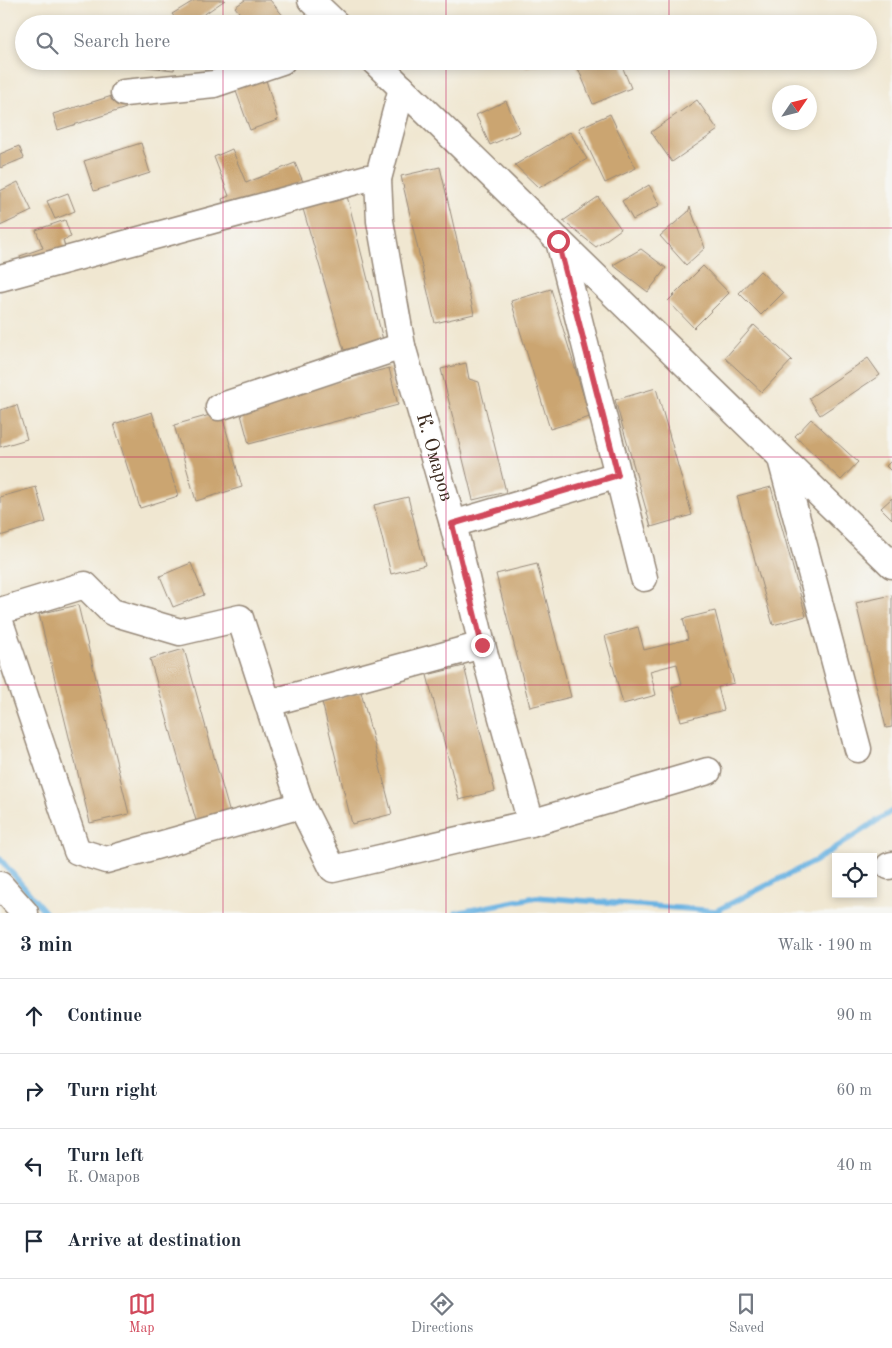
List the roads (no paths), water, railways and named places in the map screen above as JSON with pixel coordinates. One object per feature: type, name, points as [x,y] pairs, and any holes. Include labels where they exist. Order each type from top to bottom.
[{"type":"street","points":[[311,0],[327,15]]},
{"type":"street","points":[[124,93],[214,84],[255,70]]},
{"type":"street","points":[[383,70],[892,565]]},
{"type":"street","name":"К. Омаров","points":[[402,88],[378,179],[380,221],[402,346],[452,524],[482,645],[531,823]]},
{"type":"street","points":[[0,278],[280,200],[368,178],[378,179]]},
{"type":"street","points":[[558,241],[644,578]]},
{"type":"street","points":[[218,407],[402,346]]},
{"type":"street","points":[[781,458],[858,749]]},
{"type":"street","points":[[452,524],[618,475]]},
{"type":"street","points":[[0,611],[86,585],[112,612],[180,632],[240,618],[301,805],[333,869],[531,823],[708,771]]},
{"type":"street","points":[[0,622],[77,851],[106,860],[301,805]]},
{"type":"street","points":[[269,703],[482,645]]},
{"type":"street","points":[[0,885],[24,913]]},
{"type":"waterway","points":[[456,913],[536,897],[716,911],[815,861],[892,811]]},
{"type":"waterway","points":[[0,859],[46,913]]}]
